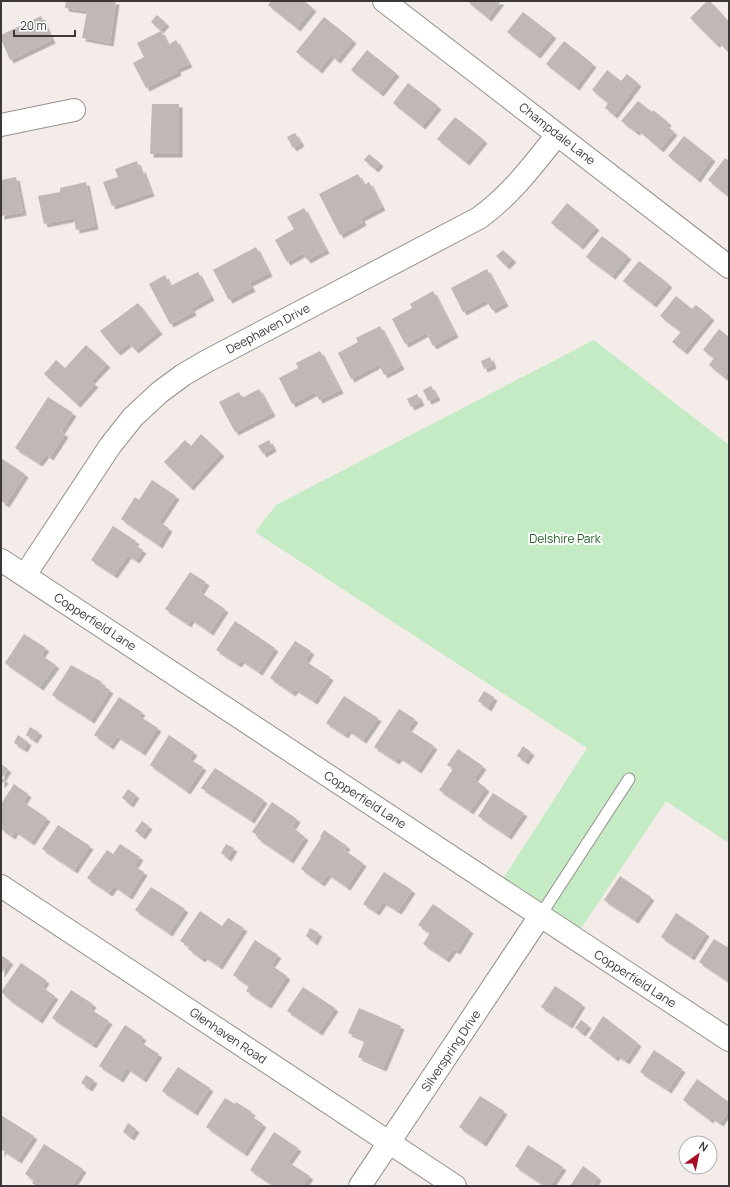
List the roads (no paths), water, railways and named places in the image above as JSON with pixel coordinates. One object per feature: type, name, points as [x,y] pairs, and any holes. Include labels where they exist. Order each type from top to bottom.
[{"type":"street","name":"Champdale Lane","points":[[384,1],[729,267]]},
{"type":"street","points":[[1,125],[74,110]]},
{"type":"street","name":"Deephaven Drive","points":[[25,576],[110,446],[133,417],[160,392],[183,375],[207,361],[479,218],[498,204],[520,182],[557,134]]},
{"type":"street","name":"Copperfield Lane","points":[[1,560],[729,1040]]},
{"type":"street","name":"Glenhaven Road","points":[[1,886],[455,1186]]},
{"type":"street","name":"Silverspring Drive","points":[[360,1186],[540,916]]},
{"type":"lane","points":[[540,916],[630,779]]},
{"type":"park label","name":"Delshire Park","points":[[565,539]]}]
